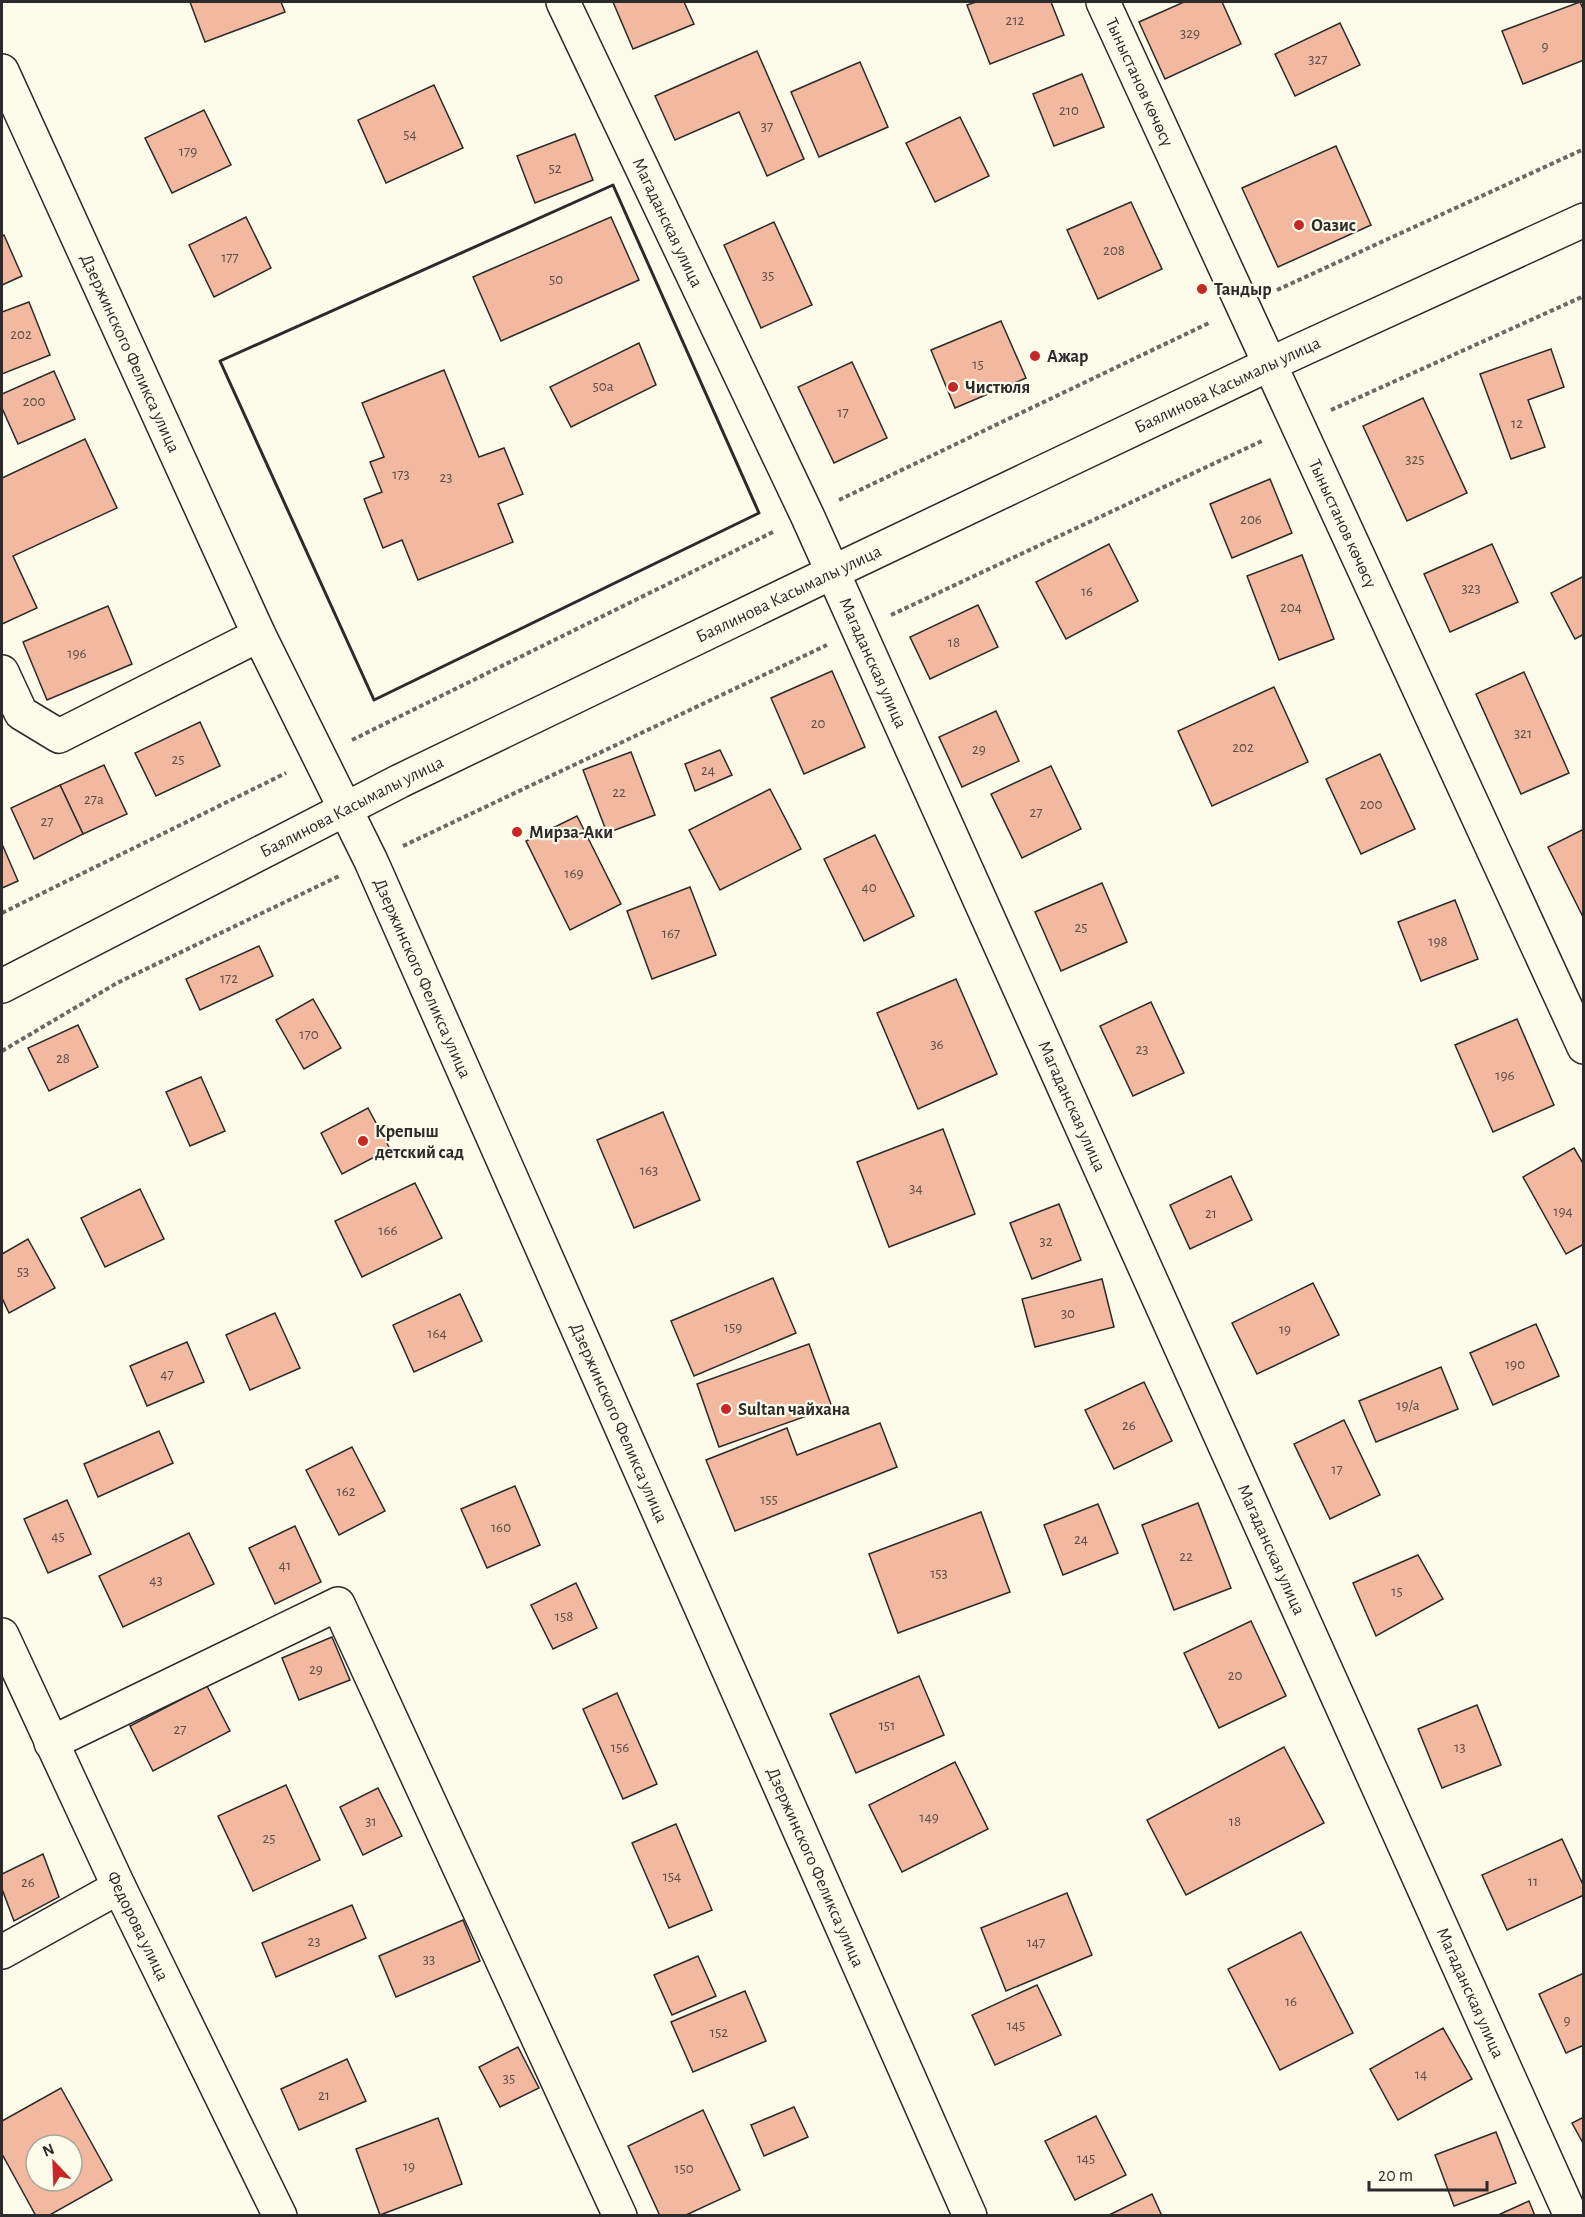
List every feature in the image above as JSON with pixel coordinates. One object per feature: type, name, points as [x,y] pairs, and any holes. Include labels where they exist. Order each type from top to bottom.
[{"type":"street","name":"Магаданская улица","points":[[563,2],[833,572],[1571,2216]]},
{"type":"street","name":"Тыныстанов көчөсү","points":[[1103,2],[1584,1047]]},
{"type":"street","name":"Дзержинского Феликса улица","points":[[2,71],[259,635],[371,861],[970,2216]]},
{"type":"street","name":"Баялинова Касымалы улица","points":[[2,986],[345,808],[1270,364],[1584,220]]},
{"type":"street","points":[[2,672],[21,713],[59,736],[259,635]]},
{"type":"street","points":[[51,1743],[338,1604],[620,2216]]},
{"type":"street","name":"Федорова улица","points":[[2,1635],[119,1887],[280,2216]]},
{"type":"street","points":[[2,1952],[119,1887]]},
{"type":"path","points":[[2,1051],[117,983],[371,861],[1298,424],[1584,296]]},
{"type":"building","points":[[190,2],[281,2],[285,12],[205,42]]},
{"type":"building","points":[[613,2],[684,2],[694,24],[633,49]]},
{"type":"building","points":[[976,2],[1051,2],[1064,35],[990,64],[967,5]]},
{"type":"building","points":[[1184,2],[1222,2],[1241,44],[1165,79],[1139,22]]},
{"type":"building","points":[[1580,2],[1584,11],[1584,60],[1523,84],[1502,31]]},
{"type":"building","points":[[1340,23],[1360,65],[1295,96],[1275,54]]},
{"type":"building","points":[[757,51],[804,159],[767,176],[739,112],[675,140],[655,96]]},
{"type":"building","points":[[860,62],[888,127],[819,157],[791,92]]},
{"type":"building","points":[[1082,74],[1104,127],[1054,146],[1033,94]]},
{"type":"building","points":[[434,85],[463,148],[386,183],[358,120]]},
{"type":"building","points":[[204,110],[231,165],[172,193],[145,138]]},
{"type":"building","points":[[960,117],[989,176],[935,202],[906,143]]},
{"type":"building","points":[[575,134],[593,180],[535,203],[517,156]]},
{"type":"building","points":[[1336,146],[1371,225],[1278,267],[1242,188]]},
{"type":"building","points":[[1131,202],[1162,269],[1098,299],[1067,230]]},
{"type":"building","points":[[246,217],[271,268],[214,297],[189,245]]},
{"type":"building","points":[[611,217],[639,280],[501,341],[473,277]]},
{"type":"building","points":[[774,222],[812,305],[761,328],[724,245]]},
{"type":"building","points":[[4,235],[22,276],[2,285],[2,236]]},
{"type":"building","points":[[29,302],[50,355],[2,374],[2,312]]},
{"type":"building","points":[[1001,321],[1026,378],[955,408],[931,350]]},
{"type":"building","points":[[639,343],[656,385],[571,427],[550,387]]},
{"type":"building","points":[[1551,349],[1564,387],[1528,400],[1545,447],[1511,459],[1480,374]]},
{"type":"building","points":[[852,362],[887,438],[834,463],[798,387]]},
{"type":"building","points":[[444,370],[479,457],[504,448],[523,494],[498,504],[513,542],[418,580],[402,540],[383,548],[364,499],[382,492],[370,462],[384,457],[362,403]]},
{"type":"building","points":[[54,371],[75,419],[18,444],[2,408],[2,394]]},
{"type":"building","points":[[1423,398],[1467,493],[1407,521],[1363,426]]},
{"type":"building","points":[[85,439],[117,508],[13,556],[37,608],[2,624],[2,478]]},
{"type":"building","points":[[1270,479],[1292,533],[1232,558],[1210,504]]},
{"type":"building","points":[[1109,544],[1138,601],[1066,639],[1036,582]]},
{"type":"building","points":[[1492,544],[1518,602],[1450,632],[1424,574]]},
{"type":"building","points":[[1302,555],[1334,639],[1279,660],[1247,576]]},
{"type":"building","points":[[1584,576],[1584,634],[1575,639],[1551,593]]},
{"type":"building","points":[[978,605],[998,647],[930,679],[910,637]]},
{"type":"building","points":[[108,606],[132,664],[47,700],[23,642]]},
{"type":"building","points":[[832,671],[865,747],[804,774],[771,698]]},
{"type":"building","points":[[1524,672],[1569,773],[1521,794],[1476,694]]},
{"type":"building","points":[[1274,687],[1308,762],[1212,806],[1178,731]]},
{"type":"building","points":[[996,711],[1019,761],[962,787],[939,737]]},
{"type":"building","points":[[200,722],[220,766],[156,796],[135,753]]},
{"type":"building","points":[[720,750],[732,775],[695,791],[685,764]]},
{"type":"building","points":[[631,752],[655,815],[607,833],[583,770]]},
{"type":"building","points":[[1380,754],[1415,829],[1361,854],[1326,779]]},
{"type":"building","points":[[104,765],[127,814],[83,834],[60,785]]},
{"type":"building","points":[[1051,766],[1081,829],[1022,858],[991,794]]},
{"type":"building","points":[[60,785],[83,834],[34,859],[11,808]]},
{"type":"building","points":[[770,789],[801,849],[720,890],[689,830]]},
{"type":"building","points":[[577,816],[621,904],[570,930],[526,841]]},
{"type":"building","points":[[1584,829],[1584,919],[1548,847]]},
{"type":"building","points":[[875,835],[914,916],[864,941],[824,859]]},
{"type":"building","points":[[2,844],[18,881],[2,888]]},
{"type":"building","points":[[1102,883],[1127,942],[1061,971],[1035,912]]},
{"type":"building","points":[[690,887],[716,955],[652,979],[627,911]]},
{"type":"building","points":[[1455,900],[1478,959],[1421,981],[1398,922]]},
{"type":"building","points":[[259,946],[273,976],[200,1010],[186,979]]},
{"type":"building","points":[[956,979],[997,1074],[918,1109],[877,1013]]},
{"type":"building","points":[[313,999],[341,1048],[304,1069],[276,1020]]},
{"type":"building","points":[[1151,1002],[1184,1073],[1133,1096],[1100,1026]]},
{"type":"building","points":[[1517,1019],[1554,1105],[1493,1132],[1455,1045]]},
{"type":"building","points":[[78,1025],[98,1067],[49,1091],[28,1048]]},
{"type":"building","points":[[201,1077],[225,1131],[190,1146],[166,1092]]},
{"type":"building","points":[[368,1108],[390,1149],[342,1174],[321,1133]]},
{"type":"building","points":[[663,1112],[700,1200],[634,1228],[597,1140]]},
{"type":"building","points":[[943,1129],[975,1214],[889,1247],[857,1162]]},
{"type":"building","points":[[1574,1148],[1584,1165],[1584,1244],[1566,1254],[1523,1177]]},
{"type":"building","points":[[1231,1176],[1252,1220],[1190,1249],[1170,1205]]},
{"type":"building","points":[[415,1183],[442,1238],[362,1277],[335,1221]]},
{"type":"building","points":[[140,1189],[164,1239],[105,1267],[81,1218]]},
{"type":"building","points":[[1059,1204],[1081,1260],[1032,1279],[1010,1223]]},
{"type":"building","points":[[28,1239],[55,1288],[9,1313],[2,1298],[2,1254]]},
{"type":"building","points":[[773,1278],[796,1333],[694,1376],[671,1321]]},
{"type":"building","points":[[1102,1279],[1114,1327],[1035,1347],[1022,1299]]},
{"type":"building","points":[[1313,1283],[1339,1335],[1257,1374],[1232,1323]]},
{"type":"building","points":[[460,1294],[482,1341],[414,1372],[393,1325]]},
{"type":"building","points":[[275,1313],[300,1368],[250,1390],[226,1335]]},
{"type":"building","points":[[1536,1324],[1559,1376],[1493,1405],[1470,1353]]},
{"type":"building","points":[[187,1342],[204,1382],[147,1406],[130,1366]]},
{"type":"building","points":[[809,1344],[832,1407],[719,1447],[697,1384]]},
{"type":"building","points":[[1441,1367],[1458,1409],[1376,1442],[1359,1401]]},
{"type":"building","points":[[1144,1382],[1172,1441],[1114,1469],[1085,1410]]},
{"type":"building","points":[[1344,1420],[1380,1495],[1330,1519],[1294,1444]]},
{"type":"building","points":[[880,1423],[897,1467],[735,1531],[706,1460],[787,1428],[797,1455]]},
{"type":"building","points":[[159,1431],[173,1463],[98,1497],[84,1464]]},
{"type":"building","points":[[352,1447],[385,1511],[339,1535],[306,1470]]},
{"type":"building","points":[[515,1486],[540,1545],[487,1568],[461,1509]]},
{"type":"building","points":[[67,1500],[91,1554],[48,1573],[24,1519]]},
{"type":"building","points":[[1198,1503],[1231,1588],[1174,1610],[1142,1525]]},
{"type":"building","points":[[1098,1504],[1118,1553],[1063,1575],[1044,1525]]},
{"type":"building","points":[[981,1512],[1010,1592],[898,1633],[869,1554]]},
{"type":"building","points":[[295,1526],[321,1582],[275,1604],[249,1548]]},
{"type":"building","points":[[189,1533],[214,1584],[123,1627],[99,1576]]},
{"type":"building","points":[[1418,1555],[1443,1599],[1376,1636],[1353,1583]]},
{"type":"building","points":[[576,1583],[597,1628],[553,1649],[531,1605]]},
{"type":"building","points":[[1251,1621],[1286,1696],[1219,1728],[1184,1653]]},
{"type":"building","points":[[332,1637],[350,1680],[299,1700],[282,1658]]},
{"type":"building","points":[[919,1676],[944,1735],[856,1773],[830,1714]]},
{"type":"building","points":[[207,1686],[230,1731],[153,1771],[130,1726]]},
{"type":"building","points":[[617,1693],[657,1784],[623,1799],[583,1709]]},
{"type":"building","points":[[1477,1705],[1501,1765],[1442,1788],[1418,1729]]},
{"type":"building","points":[[1284,1747],[1324,1823],[1186,1895],[1147,1820]]},
{"type":"building","points":[[955,1762],[988,1829],[902,1872],[869,1805]]},
{"type":"building","points":[[286,1785],[320,1860],[253,1891],[218,1816]]},
{"type":"building","points":[[378,1788],[402,1836],[363,1855],[340,1807]]},
{"type":"building","points":[[676,1824],[712,1910],[669,1928],[632,1843]]},
{"type":"building","points":[[1562,1839],[1584,1887],[1584,1895],[1507,1930],[1482,1875]]},
{"type":"building","points":[[43,1854],[59,1897],[14,1921],[2,1889],[2,1874]]},
{"type":"building","points":[[1067,1893],[1092,1955],[1006,1991],[981,1928]]},
{"type":"building","points":[[352,1905],[366,1938],[276,1977],[262,1943]]},
{"type":"building","points":[[463,1920],[480,1961],[396,1997],[379,1956]]},
{"type":"building","points":[[1301,1932],[1353,2033],[1280,2070],[1228,1969]]},
{"type":"building","points":[[698,1956],[716,1996],[672,2015],[654,1975]]},
{"type":"building","points":[[1584,1973],[1584,2045],[1566,2053],[1539,1994]]},
{"type":"building","points":[[1037,1985],[1061,2035],[995,2065],[972,2015]]},
{"type":"building","points":[[745,1991],[766,2041],[693,2072],[671,2022]]},
{"type":"building","points":[[1443,2028],[1472,2079],[1398,2120],[1370,2069]]},
{"type":"building","points":[[518,2047],[539,2088],[500,2107],[479,2067]]},
{"type":"building","points":[[347,2059],[366,2101],[299,2130],[281,2089]]},
{"type":"building","points":[[61,2088],[112,2180],[48,2216],[36,2216],[2,2154],[2,2121]]},
{"type":"building","points":[[794,2107],[808,2137],[764,2156],[751,2125]]},
{"type":"building","points":[[703,2110],[740,2190],[684,2216],[660,2216],[628,2146]]},
{"type":"building","points":[[1096,2116],[1126,2175],[1075,2200],[1045,2141]]},
{"type":"building","points":[[1584,2117],[1584,2145],[1572,2123]]},
{"type":"building","points":[[438,2118],[462,2184],[380,2215],[356,2149]]},
{"type":"building","points":[[1496,2132],[1516,2183],[1454,2206],[1435,2155]]},
{"type":"building","points":[[1152,2194],[1162,2216],[1107,2216]]},
{"type":"building","points":[[1529,2201],[1535,2216],[1496,2216]]},
{"type":"wall","points":[[613,185],[759,513],[374,700],[220,361],[613,185]]},
{"type":"place","name":"Оазис","points":[[1299,225]]},
{"type":"place","name":"Тандыр","points":[[1202,289]]},
{"type":"place","name":"Ажар","points":[[1035,356]]},
{"type":"place","name":"Чистюля","points":[[953,387]]},
{"type":"place","name":"Мирза-Аки","points":[[517,832]]},
{"type":"place","name":"Крепыш детский сад","points":[[363,1141]]},
{"type":"place","name":"Sultan чайхана","points":[[726,1409]]}]
